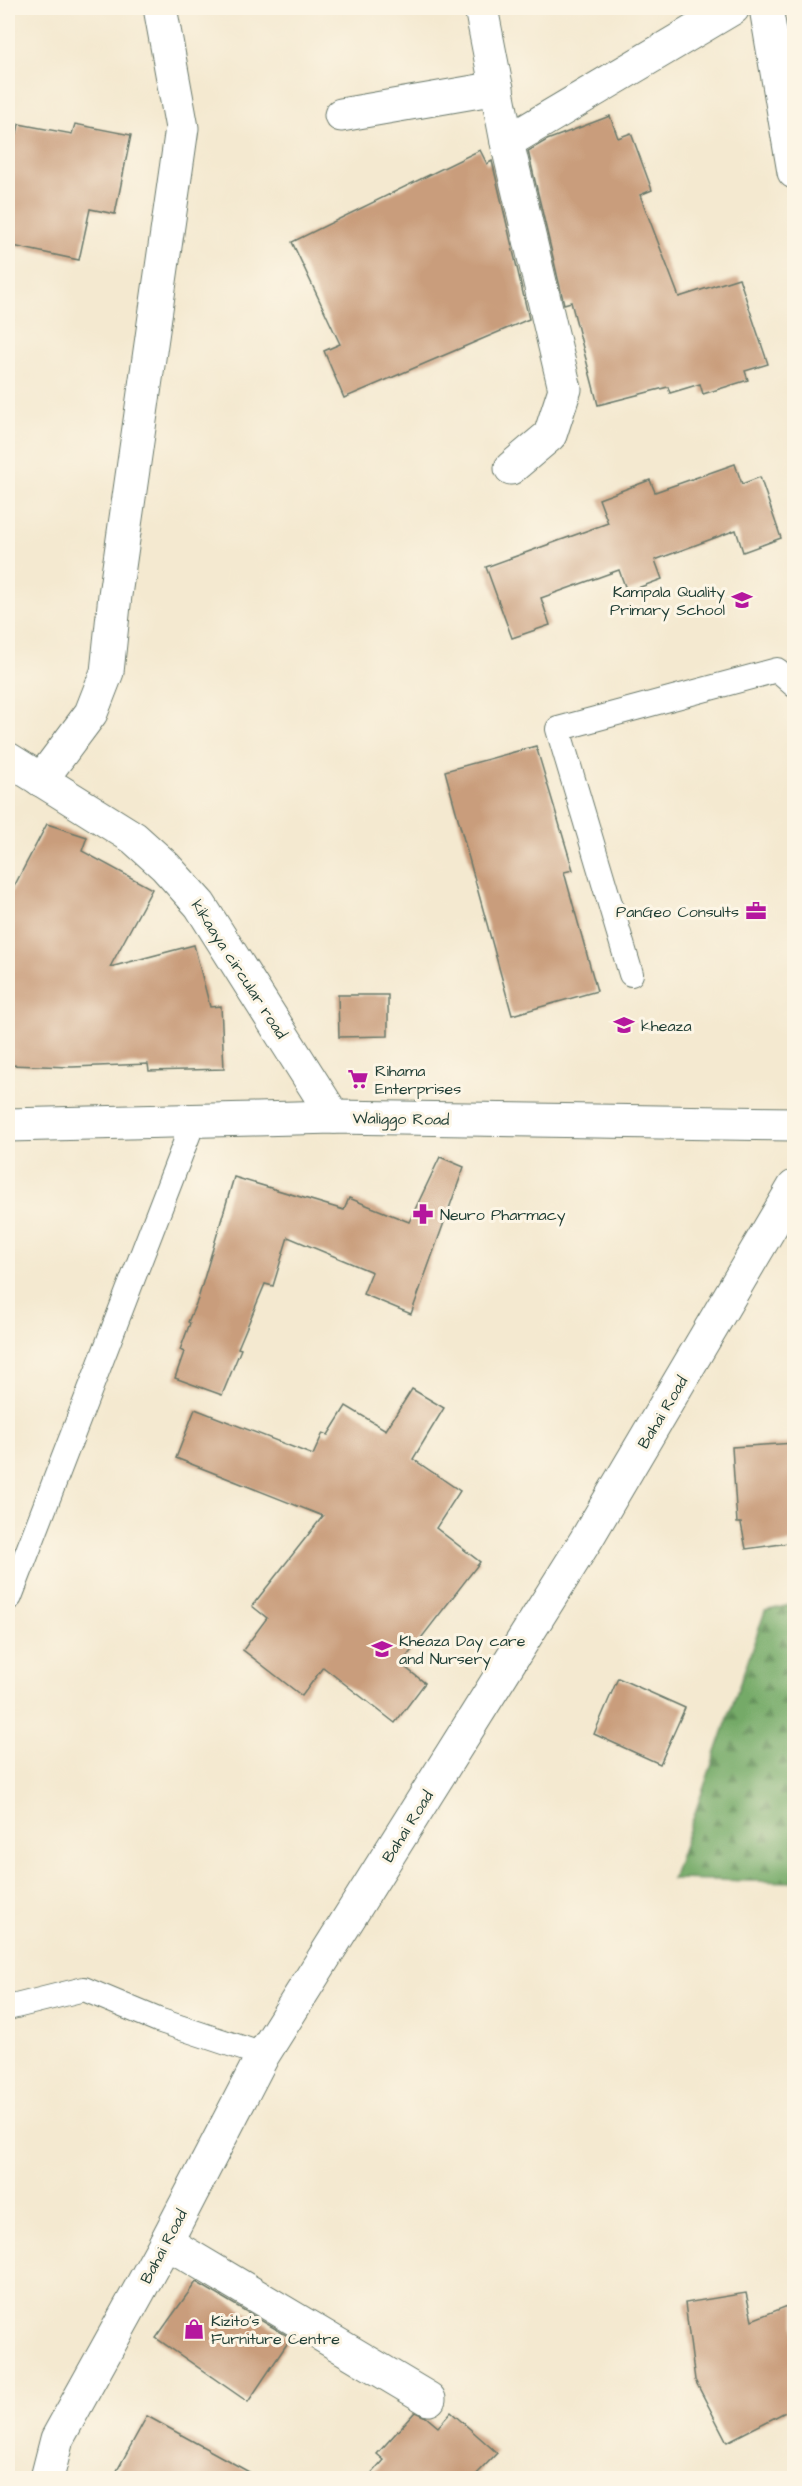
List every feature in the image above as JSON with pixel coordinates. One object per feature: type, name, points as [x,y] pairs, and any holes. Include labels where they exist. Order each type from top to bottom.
[{"type":"street","points":[[481,8],[507,141],[565,389],[550,435],[511,468]]},
{"type":"street","points":[[507,141],[733,8]]},
{"type":"street","points":[[766,8],[795,172]]},
{"type":"street","points":[[41,780],[91,713],[107,672],[115,595],[182,128],[161,13]]},
{"type":"street","points":[[341,115],[497,88]]},
{"type":"street","name":"kikaaya circular road","points":[[8,759],[134,838],[165,866],[200,905],[334,1117]]},
{"type":"street","name":"Waliggo Road","points":[[8,1125],[334,1117],[795,1124]]},
{"type":"street","name":"Bahai Road","points":[[47,2478],[57,2439],[166,2242],[264,2055],[586,1540],[795,1187]]},
{"type":"street","points":[[166,2242],[429,2399]]},
{"type":"lane","points":[[631,975],[558,729],[777,670],[795,685]]},
{"type":"lane","points":[[10,1597],[194,1120]]},
{"type":"lane","points":[[8,2008],[84,1989],[158,2020],[264,2055]]},
{"type":"green space","points":[[794,1604],[794,1882],[672,1879],[765,1611]]},
{"type":"building","points":[[610,116],[618,138],[631,133],[652,190],[640,195],[679,297],[739,278],[768,364],[745,371],[748,380],[703,394],[700,384],[670,393],[668,387],[598,405],[571,302],[564,304],[528,151],[547,140]]},
{"type":"building","points":[[19,124],[72,134],[75,124],[131,135],[115,214],[90,209],[79,260],[8,245],[8,131],[17,133]]},
{"type":"building","points":[[480,150],[487,164],[492,161],[529,319],[344,398],[324,351],[340,344],[292,242]]},
{"type":"building","points":[[735,464],[742,484],[760,477],[781,538],[743,552],[736,530],[655,560],[662,579],[627,592],[619,570],[541,598],[550,625],[512,638],[486,567],[608,523],[599,499],[650,480],[655,492]]},
{"type":"building","points":[[536,746],[573,870],[564,872],[597,991],[512,1015],[445,771]]},
{"type":"building","points":[[47,824],[87,837],[82,851],[152,889],[110,967],[194,945],[210,1007],[221,1006],[224,1069],[149,1071],[148,1064],[72,1067],[8,1065],[8,898]]},
{"type":"building","points":[[338,995],[388,995],[388,1036],[339,1037]]},
{"type":"building","points":[[440,1157],[464,1167],[411,1314],[363,1294],[372,1272],[288,1237],[273,1286],[265,1284],[238,1348],[241,1349],[222,1395],[175,1378],[184,1352],[180,1350],[190,1323],[188,1322],[198,1299],[234,1177],[344,1210],[349,1198],[409,1222]]},
{"type":"building","points":[[412,1389],[444,1408],[413,1459],[460,1491],[436,1528],[480,1562],[401,1664],[425,1683],[395,1723],[323,1667],[302,1696],[243,1650],[267,1618],[252,1606],[323,1516],[176,1458],[195,1409],[313,1455],[323,1433],[328,1435],[346,1406],[386,1430]]},
{"type":"building","points":[[795,1443],[795,1542],[746,1549],[741,1523],[737,1523],[732,1447]]},
{"type":"building","points":[[618,1678],[685,1708],[660,1764],[594,1734]]},
{"type":"building","points":[[196,2282],[291,2338],[248,2402],[156,2338]]},
{"type":"building","points":[[746,2293],[752,2320],[795,2303],[795,2407],[727,2442],[695,2380],[685,2303]]},
{"type":"building","points":[[415,2412],[426,2417],[438,2427],[451,2412],[497,2453],[473,2478],[368,2478],[384,2460],[377,2454]]},
{"type":"building","points":[[147,2416],[260,2478],[113,2478]]},
{"type":"place","name":"Kampala Quality Primary School","points":[[742,600]]},
{"type":"place","name":"PanGeo Consults","points":[[756,911]]},
{"type":"place","name":"kheaza","points":[[624,1025]]},
{"type":"place","name":"Rihama Enterprises","points":[[358,1079]]},
{"type":"place","name":"Neuro Pharmacy","points":[[423,1214]]},
{"type":"place","name":"Kheaza Day care and Nursery","points":[[382,1649]]},
{"type":"place","name":"Kizito's Furniture Centre","points":[[194,2329]]}]
